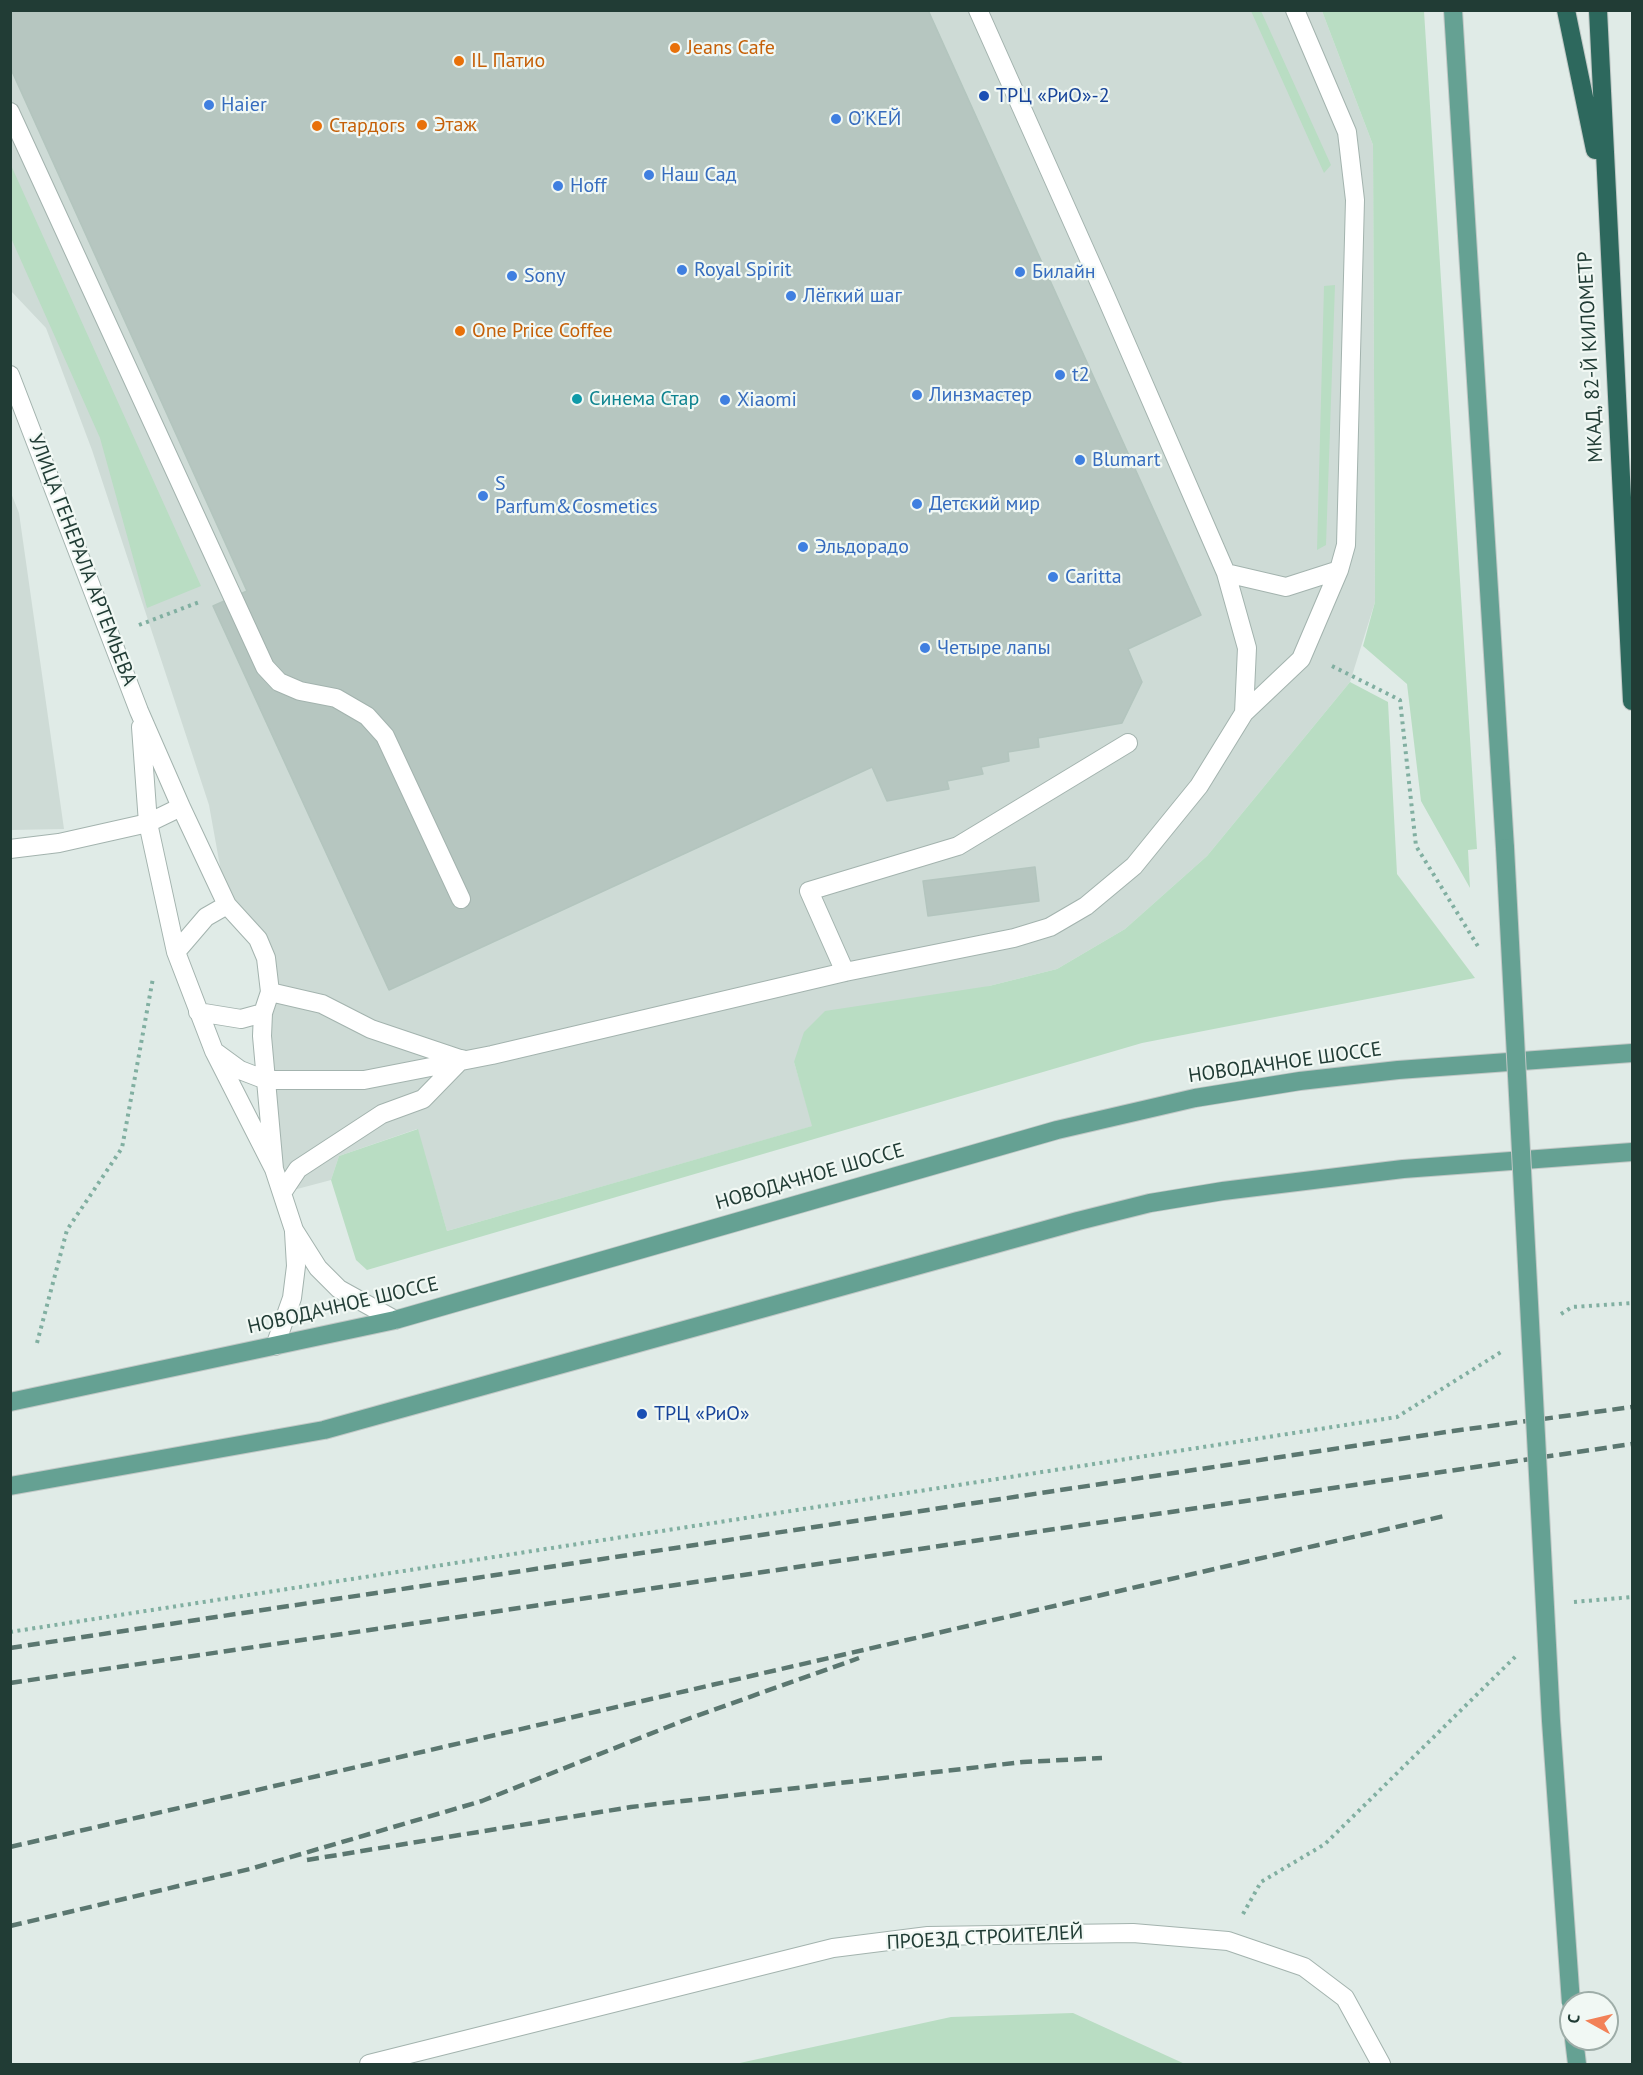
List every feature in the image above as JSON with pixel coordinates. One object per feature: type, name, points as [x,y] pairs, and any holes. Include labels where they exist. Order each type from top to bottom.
[{"type":"highway","points":[[1566,10],[1606,205]]},
{"type":"highway","name":"МКАД, 82-Й КИЛОМЕТР","points":[[1598,10],[1632,701]]},
{"type":"main road","points":[[1453,10],[1505,848],[1551,1721],[1570,1991]]},
{"type":"main road","name":"НОВОДАЧНОЕ ШОССЕ","points":[[10,1402],[395,1320],[1057,1130],[1195,1098],[1300,1081],[1398,1070],[1632,1053]]},
{"type":"main road","points":[[10,1486],[324,1430],[1150,1203],[1223,1191],[1403,1168],[1632,1152]]},
{"type":"street","points":[[978,10],[1107,297],[1226,573],[1247,648],[1244,713]]},
{"type":"street","points":[[214,1052],[240,1070],[266,1080],[364,1080],[845,972],[1014,938],[1050,927],[1086,906],[1134,866],[1199,786],[1244,713],[1300,659],[1339,570],[1346,545],[1349,510],[1355,200],[1347,132],[1295,10]]},
{"type":"street","points":[[10,112],[265,667],[279,682],[300,691],[336,698],[367,716],[385,736],[461,899]]},
{"type":"street","name":"УЛИЦА ГЕНЕРАЛА АРТЕМЬЕВА","points":[[10,375],[139,711],[181,807],[226,905],[258,939],[266,958],[270,992],[263,1013],[262,1036],[274,1169]]},
{"type":"street","points":[[1226,573],[1286,587],[1339,570]]},
{"type":"street","name":"УЛИЦА ГЕНЕРАЛА АРТЕМЬЕВА","points":[[139,711],[148,823],[176,951],[214,1052],[274,1169],[294,1230]]},
{"type":"street","points":[[845,972],[809,891],[958,846],[1128,743]]},
{"type":"street","points":[[10,849],[59,843],[148,823],[181,807]]},
{"type":"street","points":[[176,951],[206,916],[226,905]]},
{"type":"street","points":[[270,992],[322,1004],[371,1029],[462,1059]]},
{"type":"street","points":[[198,1012],[241,1019],[263,1013]]},
{"type":"street","points":[[282,1193],[298,1169],[382,1114],[423,1099],[462,1059]]},
{"type":"street","points":[[294,1230],[318,1268],[339,1288],[395,1320]]},
{"type":"street","points":[[275,1346],[292,1298],[296,1266],[294,1230]]},
{"type":"street","name":"ПРОЕЗД СТРОИТЕЛЕЙ","points":[[369,2064],[833,1948],[928,1936],[1034,1933],[1133,1933],[1228,1941],[1304,1967],[1345,1998],[1380,2064]]},
{"type":"path","points":[[135,626],[229,591]]},
{"type":"path","points":[[1339,668],[1400,700],[1416,846],[1484,957]]},
{"type":"path","points":[[37,1343],[67,1230],[122,1148],[153,975]]},
{"type":"path","points":[[1553,1319],[1572,1307],[1632,1303]]},
{"type":"path","points":[[10,1632],[1397,1417],[1504,1350]]},
{"type":"path","points":[[1572,1602],[1632,1598]]},
{"type":"path","points":[[1228,1941],[1261,1882],[1325,1844],[1523,1650]]},
{"type":"shaded area","points":[[11,11],[1322,11],[1373,145],[1375,602],[1350,682],[1207,856],[1125,929],[1057,969],[989,986],[794,1062],[813,1126],[447,1231],[417,1129],[339,1156],[331,1180],[282,1193],[274,1169],[266,958],[227,905],[209,805],[92,450],[46,328],[11,291]]},
{"type":"shaded area","points":[[11,493],[19,513],[64,829],[11,830]]},
{"type":"green space","points":[[1251,11],[1261,11],[1331,165],[1324,173]]},
{"type":"green space","points":[[1322,11],[1424,11],[1477,849],[1468,850],[1470,888],[1421,801],[1407,684],[1363,646],[1375,602],[1373,145]]},
{"type":"green space","points":[[10,163],[201,586],[147,608],[100,438],[11,238]]},
{"type":"green space","points":[[1335,285],[1326,545],[1317,550],[1324,286]]},
{"type":"green space","points":[[1350,682],[1388,702],[1397,874],[1475,978],[1142,1043],[367,1270],[356,1260],[331,1180],[339,1156],[418,1129],[447,1231],[812,1126],[794,1062],[804,1032],[825,1011],[989,986],[1057,969],[1125,929],[1207,856]]},
{"type":"green space","points":[[1073,2013],[1185,2064],[735,2064],[951,2017]]},
{"type":"building","points":[[10,10],[928,10],[1201,615],[1128,649],[1142,682],[1122,723],[1038,738],[1039,747],[1008,752],[1009,761],[981,767],[983,774],[947,781],[949,789],[887,801],[872,767],[389,990],[213,606],[247,591],[10,67]]},
{"type":"building","points":[[1035,867],[1039,901],[928,916],[923,881]]},
{"type":"railway","points":[[10,1648],[1453,1431],[1632,1407]]},
{"type":"railway","points":[[10,1683],[1632,1444]]},
{"type":"railway","points":[[10,1847],[1444,1516]]},
{"type":"railway","points":[[10,1926],[250,1869],[482,1801],[685,1720],[859,1658]]},
{"type":"railway","points":[[307,1860],[631,1807],[1023,1762],[1102,1758]]},
{"type":"place","name":"Jeans Cafe","points":[[675,48]]},
{"type":"place","name":"IL Патио","points":[[459,61]]},
{"type":"place","name":"ТРЦ «РиО»-2","points":[[984,96]]},
{"type":"place","name":"Haier","points":[[209,105]]},
{"type":"place","name":"О’КЕЙ","points":[[836,119]]},
{"type":"place","name":"Этаж","points":[[422,125]]},
{"type":"place","name":"Стардогs","points":[[317,126]]},
{"type":"place","name":"Наш Сад","points":[[649,175]]},
{"type":"place","name":"Hoff","points":[[558,186]]},
{"type":"place","name":"Royal Spirit","points":[[682,270]]},
{"type":"place","name":"Билайн","points":[[1020,272]]},
{"type":"place","name":"Sony","points":[[512,276]]},
{"type":"place","name":"Лёгкий шаг","points":[[791,296]]},
{"type":"place","name":"One Price Coffee","points":[[460,331]]},
{"type":"place","name":"t2","points":[[1060,375]]},
{"type":"place","name":"Линзмастер","points":[[917,395]]},
{"type":"place","name":"Синема Стар","points":[[577,399]]},
{"type":"place","name":"Xiaomi","points":[[725,400]]},
{"type":"place","name":"Blumart","points":[[1080,460]]},
{"type":"place","name":"S Parfum&Cosmetics","points":[[483,496]]},
{"type":"place","name":"Детский мир","points":[[917,504]]},
{"type":"place","name":"Эльдорадо","points":[[803,547]]},
{"type":"place","name":"Caritta","points":[[1053,577]]},
{"type":"place","name":"Четыре лапы","points":[[925,648]]},
{"type":"place","name":"ТРЦ «РиО»","points":[[642,1414]]}]
